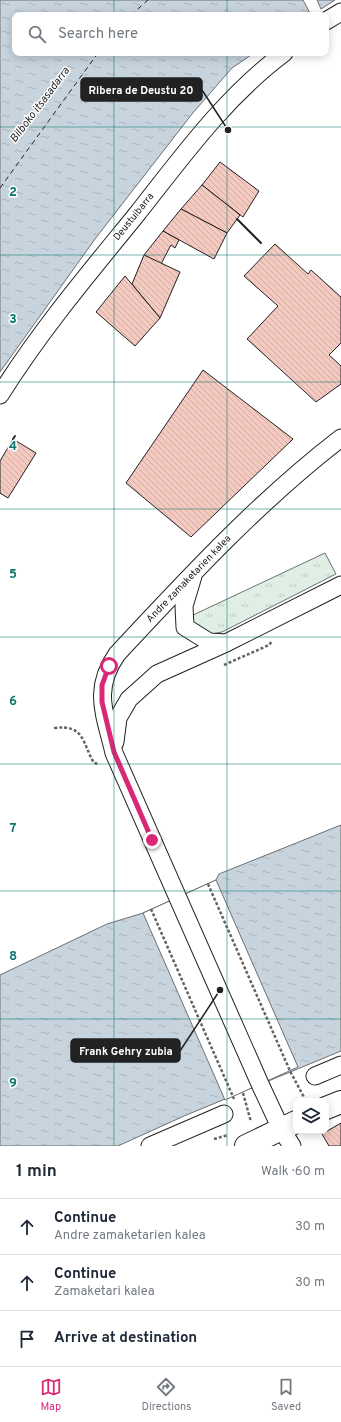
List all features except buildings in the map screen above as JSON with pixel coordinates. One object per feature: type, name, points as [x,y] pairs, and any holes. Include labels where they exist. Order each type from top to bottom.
[{"type":"main road","points":[[329,1107],[341,1102]]},
{"type":"main road","points":[[249,1136],[290,1132]]},
{"type":"street","name":"Deustuibarra","points":[[0,395],[70,296],[193,143],[234,96],[281,56]]},
{"type":"street","name":"Andre zamaketarien kalea","points":[[290,1132],[260,1084],[115,755],[102,702],[102,685],[109,666],[117,654],[194,572],[253,514],[319,455],[341,438]]},
{"type":"street","points":[[194,572],[184,606],[185,627],[210,642],[226,643]]},
{"type":"street","points":[[115,755],[118,718],[129,699],[142,685],[157,674],[226,643],[341,585]]},
{"type":"street","points":[[315,1076],[341,1065]]},
{"type":"street","points":[[150,1146],[224,1114]]},
{"type":"path","points":[[218,666],[228,664],[268,645],[276,637]]},
{"type":"path","points":[[54,728],[69,729],[83,737],[94,763],[99,764],[115,755]]},
{"type":"path","points":[[208,884],[290,1071],[304,1098]]},
{"type":"path","points":[[151,909],[233,1096]]},
{"type":"path","points":[[242,1092],[249,1136]]},
{"type":"green space","points":[[325,553],[336,574],[222,632],[207,635],[191,620],[191,616]]},
{"type":"water","name":"Bilboko itsasadarra","points":[[0,0],[303,0],[309,12],[12,12],[12,56],[250,56],[232,68],[192,114],[95,239],[0,372]]},
{"type":"water","points":[[317,0],[335,0],[321,9]]},
{"type":"water","points":[[341,825],[341,1051],[184,1116],[118,1146],[0,1146],[0,975],[107,924],[143,913],[216,880],[219,874]]},
{"type":"pier","points":[[216,880],[298,1067],[225,1100],[143,913]]},
{"type":"ferry route","points":[[134,12],[148,0]]},
{"type":"ferry route","points":[[0,188],[96,56]]},
{"type":"wall","points":[[237,219],[261,243]]},
{"type":"place","name":"Ribera de Deustu 20","points":[[228,130]]},
{"type":"place","name":"Frank Gehry zubia","points":[[220,990]]},
{"type":"route","points":[[109,666],[102,685],[102,702],[114,752],[152,840]]}]
